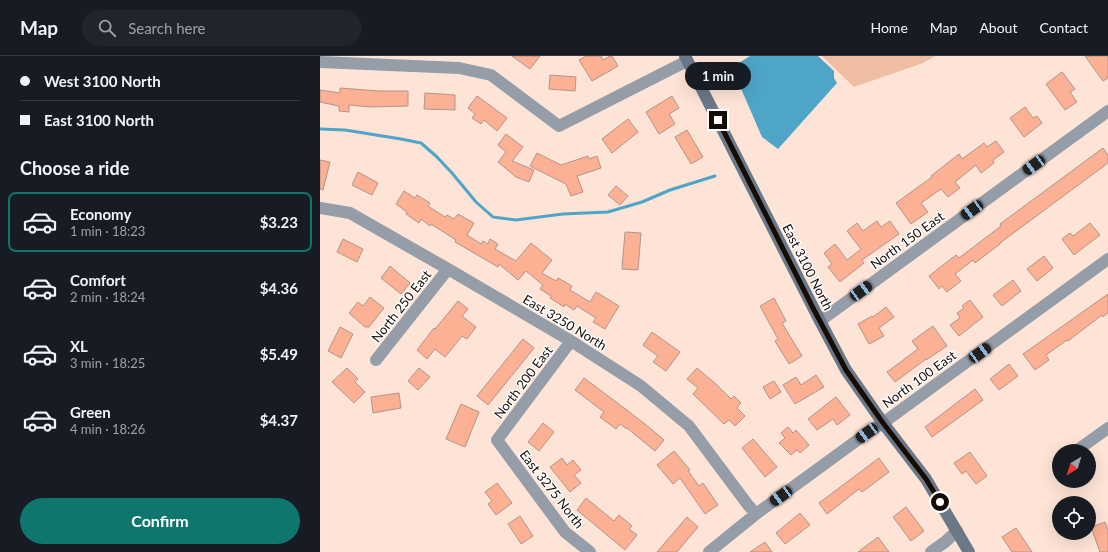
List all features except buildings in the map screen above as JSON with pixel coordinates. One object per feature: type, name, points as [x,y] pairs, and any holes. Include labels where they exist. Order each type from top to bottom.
[{"type":"street","points":[[320,62],[459,68],[491,75],[559,126],[686,58]]},
{"type":"street","name":"East 3100 North","points":[[686,58],[846,370],[883,423],[926,479],[969,552]]},
{"type":"street","name":"North 150 East","points":[[820,320],[1108,111]]},
{"type":"street","name":"East 3250 North","points":[[320,208],[350,213],[571,341],[641,386],[689,426],[756,514]]},
{"type":"street","name":"North 100 East","points":[[709,552],[756,514],[1108,259]]},
{"type":"street","name":"North 250 East","points":[[376,360],[448,269]]},
{"type":"street","name":"North 200 East","points":[[497,440],[571,341]]},
{"type":"street","points":[[1086,444],[1108,428]]},
{"type":"street","name":"East 3275 North","points":[[497,440],[565,532],[590,552]]},
{"type":"street","points":[[931,552],[957,531]]},
{"type":"shaded area","points":[[822,56],[935,56],[923,63],[854,87]]},
{"type":"water","points":[[750,56],[818,56],[834,71],[834,78],[837,83],[778,149],[762,137],[736,77],[739,63]]},
{"type":"waterway","points":[[320,129],[345,130],[421,143],[452,173],[476,202],[493,217],[516,220],[563,214],[608,212],[642,202],[670,190],[715,176]]},
{"type":"route","points":[[718,120],[846,370],[883,423],[926,479],[940,502]]}]
